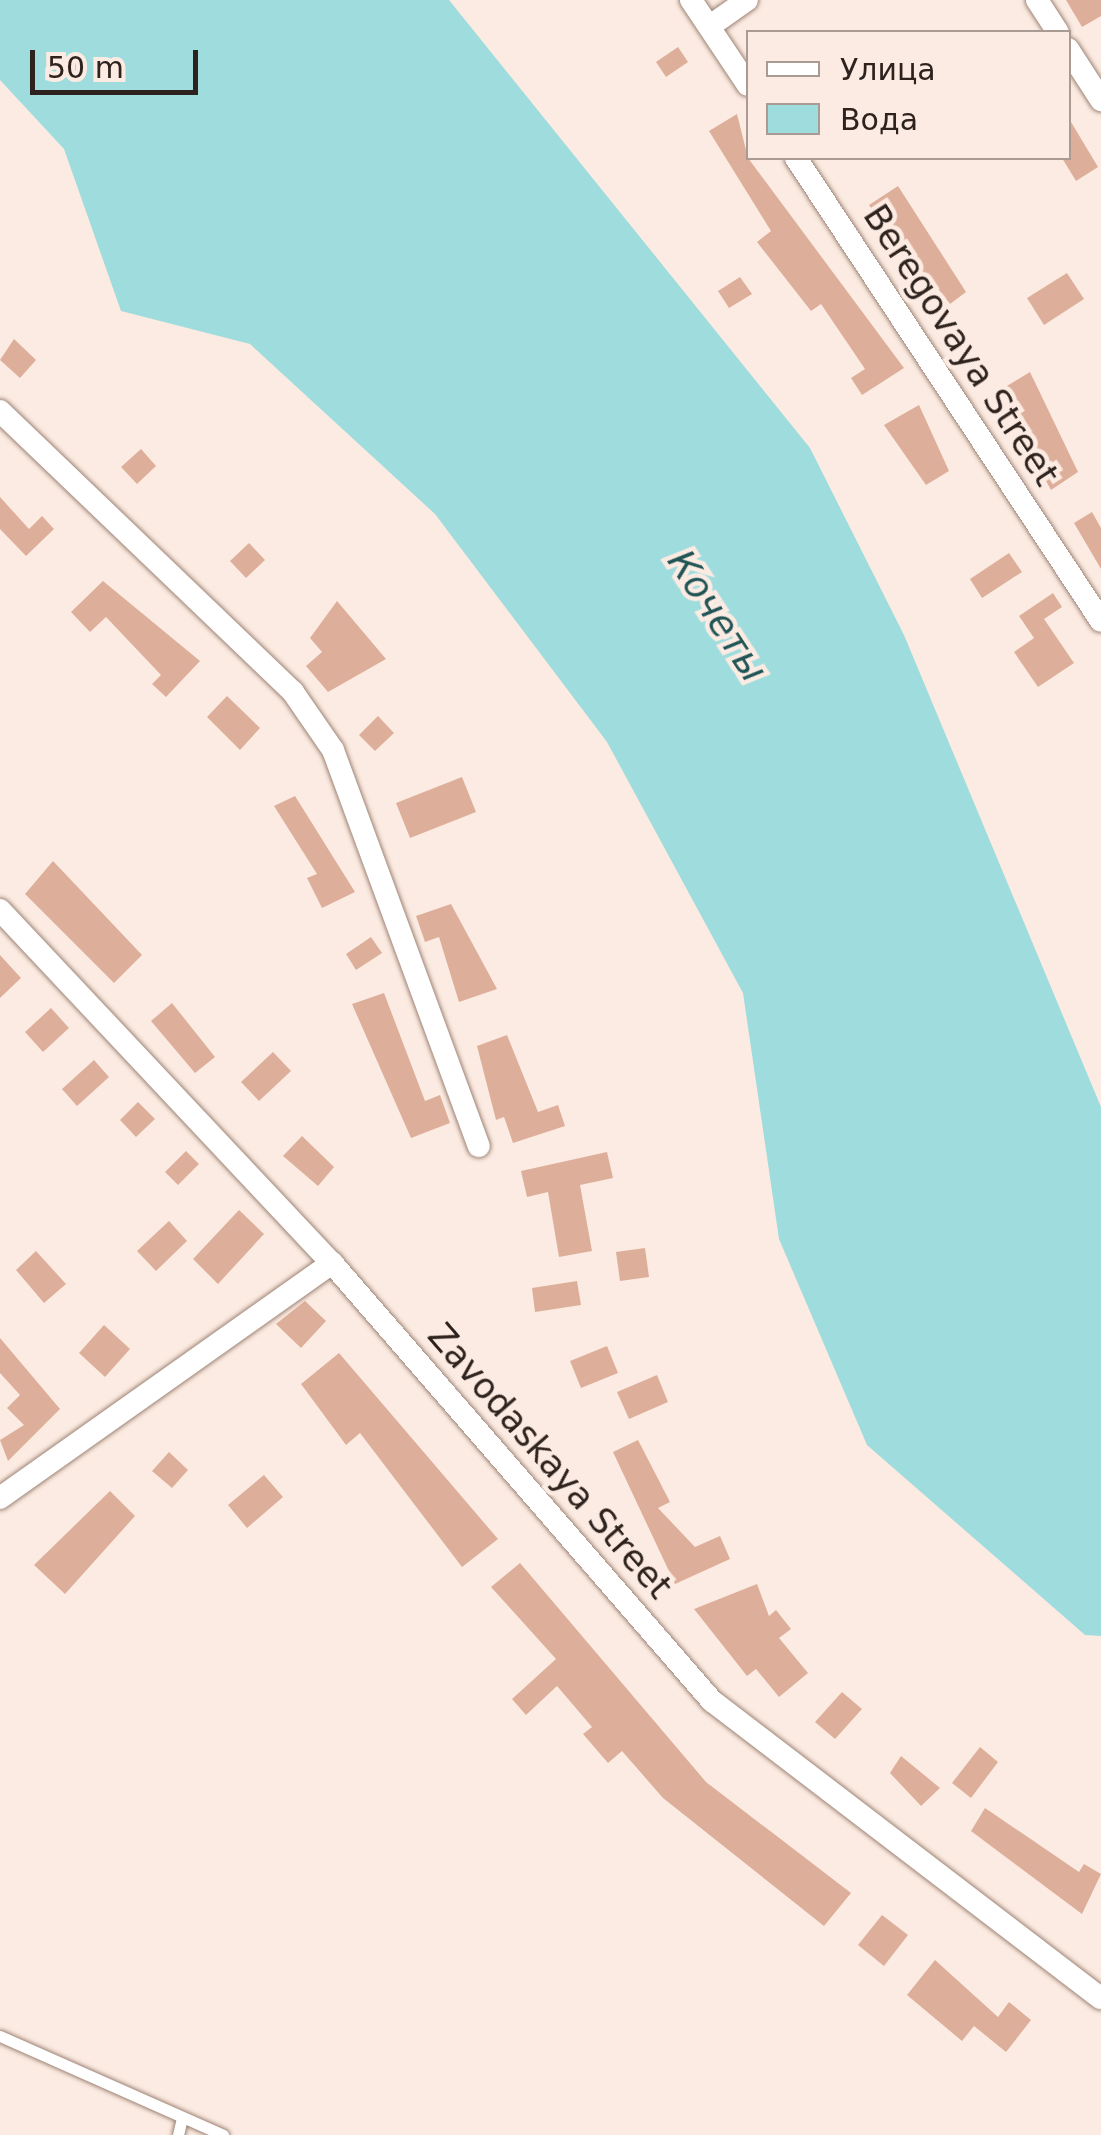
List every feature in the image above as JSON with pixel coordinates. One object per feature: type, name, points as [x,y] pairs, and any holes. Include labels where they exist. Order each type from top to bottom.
[{"type":"street","points":[[691,0],[746,82]]},
{"type":"street","points":[[710,26],[747,0]]},
{"type":"street","points":[[1037,0],[1057,30]]},
{"type":"street","points":[[1071,54],[1101,100]]},
{"type":"street","name":"Beregovaya Street","points":[[797,160],[1101,620]]},
{"type":"street","points":[[0,411],[293,692],[333,750],[479,1146]]},
{"type":"street","name":"Zavodaskaya Street","points":[[0,910],[332,1262],[712,1701],[1101,1998]]},
{"type":"street","points":[[1,1499],[332,1262]]},
{"type":"lane","points":[[0,2036],[223,2135]]},
{"type":"lane","points":[[178,2135],[182,2117]]},
{"type":"water","name":"Кочеты","points":[[0,0],[449,0],[810,448],[904,635],[1101,1107],[1101,1636],[1085,1635],[867,1445],[779,1239],[743,993],[607,742],[435,514],[250,344],[121,311],[64,149],[0,80]]},
{"type":"building","points":[[1066,0],[1101,0],[1101,16],[1082,27]]},
{"type":"building","points":[[678,47],[688,62],[666,77],[656,62]]},
{"type":"building","points":[[737,114],[746,160],[904,368],[862,395],[851,378],[865,369],[821,304],[811,311],[757,242],[771,231],[709,131]]},
{"type":"building","points":[[1071,122],[1098,167],[1076,181],[1063,160],[1071,160]]},
{"type":"building","points":[[898,186],[966,292],[950,304],[928,276],[920,281],[869,205]]},
{"type":"building","points":[[1067,273],[1084,299],[1044,325],[1027,298]]},
{"type":"building","points":[[740,277],[752,294],[729,308],[718,291]]},
{"type":"building","points":[[14,339],[36,360],[20,378],[0,360]]},
{"type":"building","points":[[1030,372],[1078,472],[1051,490],[997,392]]},
{"type":"building","points":[[919,405],[949,471],[926,485],[884,425]]},
{"type":"building","points":[[141,449],[156,466],[137,484],[121,467]]},
{"type":"building","points":[[0,497],[29,529],[42,516],[54,529],[26,556],[0,529]]},
{"type":"building","points":[[1092,512],[1101,528],[1101,569],[1074,523]]},
{"type":"building","points":[[249,543],[265,560],[246,578],[230,561]]},
{"type":"building","points":[[1009,553],[1022,572],[982,598],[970,579]]},
{"type":"building","points":[[103,581],[200,661],[166,697],[152,684],[161,675],[106,617],[90,632],[71,612]]},
{"type":"building","points":[[1053,593],[1062,607],[1044,619],[1074,663],[1038,687],[1014,652],[1034,638],[1019,616]]},
{"type":"building","points":[[337,601],[386,659],[328,692],[306,666],[322,652],[310,638]]},
{"type":"building","points":[[227,696],[260,728],[240,750],[207,717]]},
{"type":"building","points":[[378,716],[394,733],[375,751],[359,735]]},
{"type":"building","points":[[462,777],[476,812],[410,838],[396,803]]},
{"type":"building","points":[[295,796],[355,892],[322,908],[307,878],[317,874],[274,806]]},
{"type":"building","points":[[53,861],[142,955],[114,983],[25,894]]},
{"type":"building","points":[[451,904],[497,989],[459,1002],[439,937],[425,942],[416,916]]},
{"type":"building","points":[[371,937],[382,953],[356,970],[346,954]]},
{"type":"building","points":[[0,955],[21,978],[0,998]]},
{"type":"building","points":[[384,993],[425,1101],[440,1095],[450,1123],[411,1138],[352,1004]]},
{"type":"building","points":[[172,1003],[215,1057],[195,1073],[151,1021]]},
{"type":"building","points":[[51,1008],[69,1028],[43,1052],[25,1032]]},
{"type":"building","points":[[507,1035],[538,1112],[558,1105],[565,1126],[513,1143],[504,1117],[496,1120],[477,1046]]},
{"type":"building","points":[[273,1052],[291,1071],[259,1101],[241,1082]]},
{"type":"building","points":[[94,1060],[109,1077],[77,1106],[62,1089]]},
{"type":"building","points":[[138,1102],[155,1119],[136,1137],[120,1120]]},
{"type":"building","points":[[302,1136],[334,1167],[318,1186],[283,1156]]},
{"type":"building","points":[[186,1151],[199,1164],[178,1185],[165,1172]]},
{"type":"building","points":[[607,1152],[613,1178],[580,1185],[592,1251],[559,1257],[548,1192],[527,1197],[521,1171]]},
{"type":"building","points":[[239,1210],[264,1234],[218,1284],[193,1259]]},
{"type":"building","points":[[169,1221],[187,1241],[156,1271],[137,1251]]},
{"type":"building","points":[[645,1248],[649,1277],[620,1281],[616,1252]]},
{"type":"building","points":[[36,1251],[66,1284],[44,1303],[16,1270]]},
{"type":"building","points":[[577,1281],[581,1305],[535,1312],[532,1288]]},
{"type":"building","points":[[305,1301],[326,1321],[301,1348],[276,1324]]},
{"type":"building","points":[[104,1325],[130,1349],[105,1377],[79,1353]]},
{"type":"building","points":[[0,1338],[60,1409],[8,1461],[0,1440],[24,1425],[7,1408],[20,1395],[0,1373]]},
{"type":"building","points":[[607,1346],[618,1373],[581,1388],[570,1361]]},
{"type":"building","points":[[339,1353],[498,1539],[462,1567],[360,1433],[346,1445],[301,1384]]},
{"type":"building","points":[[657,1375],[668,1402],[629,1419],[617,1392]]},
{"type":"building","points":[[638,1440],[670,1502],[658,1508],[695,1547],[720,1536],[730,1559],[675,1584],[613,1452]]},
{"type":"building","points":[[169,1452],[188,1470],[172,1488],[152,1471]]},
{"type":"building","points":[[264,1475],[283,1497],[247,1528],[228,1505]]},
{"type":"building","points":[[110,1491],[135,1516],[65,1594],[34,1565]]},
{"type":"building","points":[[520,1563],[706,1782],[851,1893],[824,1926],[663,1798],[622,1751],[608,1763],[583,1734],[592,1727],[557,1686],[526,1715],[512,1699],[556,1659],[491,1587]]},
{"type":"building","points":[[757,1584],[769,1616],[776,1610],[791,1629],[779,1638],[808,1673],[779,1697],[756,1669],[747,1676],[694,1609]]},
{"type":"building","points":[[842,1692],[862,1709],[835,1739],[815,1722]]},
{"type":"building","points":[[980,1747],[998,1762],[971,1798],[952,1783]]},
{"type":"building","points":[[901,1756],[940,1788],[921,1806],[890,1773]]},
{"type":"building","points":[[985,1808],[1079,1872],[1084,1864],[1101,1874],[1082,1914],[971,1831]]},
{"type":"building","points":[[882,1915],[908,1935],[884,1966],[858,1945]]},
{"type":"building","points":[[935,1960],[998,2017],[1009,2002],[1031,2020],[1006,2052],[974,2026],[962,2041],[907,1995]]}]
